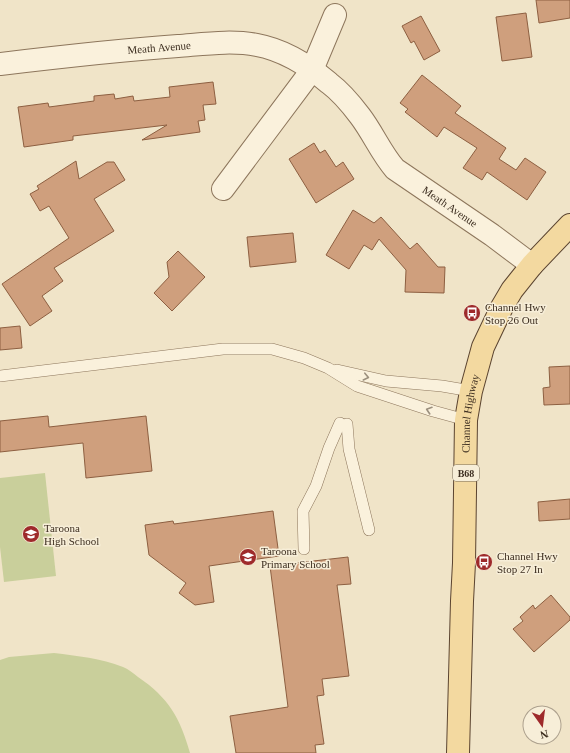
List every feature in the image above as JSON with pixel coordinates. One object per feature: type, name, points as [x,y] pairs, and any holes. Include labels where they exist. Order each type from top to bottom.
[{"type":"main road","name":"Channel Highway","points":[[458,753],[464,564],[466,420],[471,391],[483,347],[502,307],[512,290],[532,265],[570,225]]},
{"type":"street","points":[[223,189],[312,70],[335,14]]},
{"type":"street","name":"Meath Avenue","points":[[0,64],[142,48],[215,43],[257,45],[276,50],[293,58],[329,83],[361,116],[385,158],[395,169],[492,235],[532,265]]},
{"type":"lane","points":[[0,376],[223,349],[272,349],[304,358],[328,368],[357,386],[433,411],[466,420]]},
{"type":"lane","points":[[328,368],[386,381],[442,386],[471,391]]},
{"type":"lane","points":[[304,549],[303,511],[316,486],[329,448],[343,424],[369,530]]},
{"type":"green space","points":[[45,473],[56,576],[4,582],[0,547],[0,478]]},
{"type":"green space","points":[[54,653],[106,661],[127,669],[149,685],[158,693],[172,710],[182,729],[190,753],[0,753],[0,660],[9,657]]},
{"type":"building","points":[[536,0],[570,0],[570,18],[539,23]]},
{"type":"building","points":[[526,13],[532,57],[502,61],[496,17]]},
{"type":"building","points":[[421,16],[440,51],[424,60],[414,41],[411,43],[402,26]]},
{"type":"building","points":[[422,75],[461,106],[455,113],[506,148],[499,159],[516,170],[525,158],[546,172],[527,200],[487,172],[482,180],[463,168],[477,148],[444,127],[437,137],[405,112],[408,109],[400,103]]},
{"type":"building","points":[[213,82],[216,104],[203,105],[205,120],[198,121],[200,132],[142,140],[167,125],[73,136],[73,140],[24,147],[18,107],[48,103],[49,107],[94,101],[94,96],[114,94],[115,99],[133,96],[134,101],[170,97],[169,87]]},
{"type":"building","points":[[314,143],[320,153],[325,150],[336,167],[343,162],[354,179],[316,203],[289,159]]},
{"type":"building","points":[[76,161],[79,179],[107,162],[114,162],[125,180],[94,199],[114,231],[54,268],[63,281],[42,296],[52,311],[30,326],[2,284],[69,238],[49,206],[40,211],[30,194],[39,189],[37,186]]},
{"type":"building","points":[[353,210],[374,223],[381,217],[410,249],[417,243],[438,267],[445,267],[444,293],[405,292],[406,270],[379,239],[372,250],[364,245],[349,269],[326,255]]},
{"type":"building","points":[[293,233],[296,262],[250,267],[247,237]]},
{"type":"building","points":[[178,251],[205,277],[172,311],[154,293],[169,277],[167,262]]},
{"type":"building","points":[[20,326],[22,348],[0,350],[0,328]]},
{"type":"building","points":[[570,366],[570,404],[544,405],[543,388],[550,387],[549,367]]},
{"type":"building","points":[[48,416],[49,427],[146,416],[152,471],[86,478],[83,443],[0,452],[0,421]]},
{"type":"building","points":[[570,499],[570,519],[539,521],[538,502]]},
{"type":"building","points":[[273,511],[279,556],[209,566],[214,602],[195,605],[179,593],[186,583],[149,555],[145,525],[173,521],[174,524]]},
{"type":"building","points":[[348,557],[351,584],[337,585],[349,676],[322,679],[324,695],[317,696],[324,744],[315,745],[316,753],[236,753],[230,716],[288,707],[270,566]]},
{"type":"building","points":[[551,595],[570,617],[570,620],[534,652],[513,629],[523,621],[520,617],[533,605],[535,609]]},
{"type":"place","name":"Channel Hwy Stop 26 Out","points":[[472,313]]},
{"type":"place","name":"Taroona High School","points":[[31,534]]},
{"type":"place","name":"Taroona Primary School","points":[[248,557]]},
{"type":"place","name":"Channel Hwy Stop 27 In","points":[[484,562]]}]
